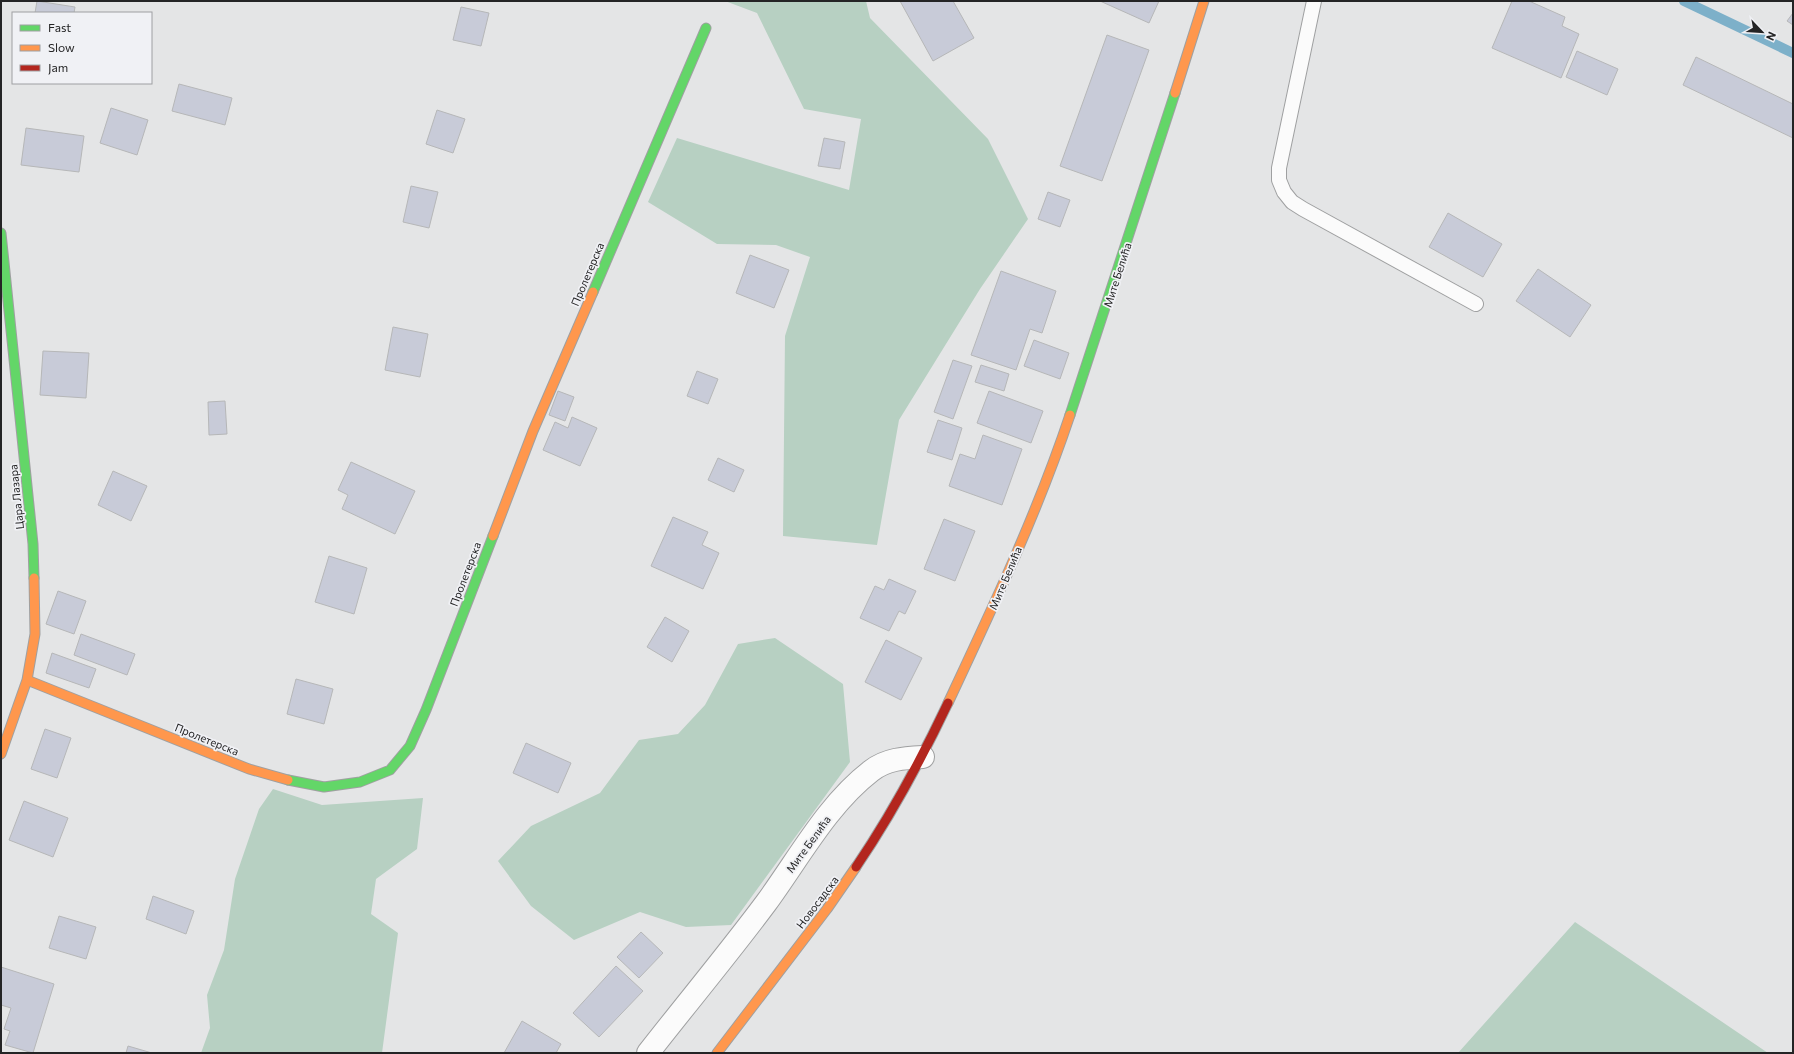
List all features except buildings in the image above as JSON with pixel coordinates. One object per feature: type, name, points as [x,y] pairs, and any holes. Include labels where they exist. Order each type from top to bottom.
[{"type":"street","name":"Мите Белића","points":[[648,1053],[765,903],[828,814],[850,790],[872,770],[885,762],[923,757],[981,633],[1053,465],[1128,242],[1204,1]]},
{"type":"street","name":"Пролетерска","points":[[27,680],[249,770],[286,780],[324,787],[360,782],[390,770],[410,746],[426,710],[533,431],[706,28]]},
{"type":"street","name":"Цара Лазара","points":[[1,233],[33,544],[35,634],[27,680],[1,754]]},
{"type":"street","name":"Новосадска","points":[[717,1053],[855,871],[881,830],[923,757]]},
{"type":"lane","points":[[1314,1],[1282,150],[1280,180],[1284,192],[1292,202],[1303,209],[1476,304]]},
{"type":"green space","points":[[725,1],[866,1],[870,18],[988,139],[1028,219],[980,289],[899,420],[877,545],[783,536],[785,336],[810,257],[776,245],[717,244],[648,202],[677,138],[849,190],[861,119],[804,109],[757,13]]},
{"type":"green space","points":[[775,638],[843,684],[850,762],[731,925],[686,927],[640,912],[574,940],[531,906],[498,861],[531,826],[600,793],[639,740],[678,734],[705,705],[738,644]]},
{"type":"green space","points":[[273,789],[322,805],[423,798],[417,849],[376,879],[371,914],[398,933],[382,1053],[201,1053],[210,1028],[207,995],[224,950],[235,879],[259,809]]},
{"type":"green space","points":[[1575,922],[1768,1053],[1458,1053]]},
{"type":"waterway","points":[[1684,1],[1793,53]]},
{"type":"traffic: fast","points":[[593,292],[706,28]]},
{"type":"traffic: fast","points":[[1070,415],[1175,93]]},
{"type":"traffic: fast","points":[[1,233],[33,544],[34,578]]},
{"type":"traffic: fast","points":[[288,780],[324,787],[360,782],[390,770],[410,746],[426,710],[493,536]]},
{"type":"traffic: slow","points":[[1175,93],[1204,1]]},
{"type":"traffic: slow","points":[[493,536],[533,431],[593,292]]},
{"type":"traffic: slow","points":[[948,703],[997,597],[1028,525],[1070,415]]},
{"type":"traffic: slow","points":[[1,754],[27,680],[35,634],[34,578]]},
{"type":"traffic: slow","points":[[27,680],[249,769],[288,780]]},
{"type":"traffic: slow","points":[[717,1053],[827,909],[856,867]]},
{"type":"traffic: jam","points":[[856,867],[882,827],[948,703]]}]
